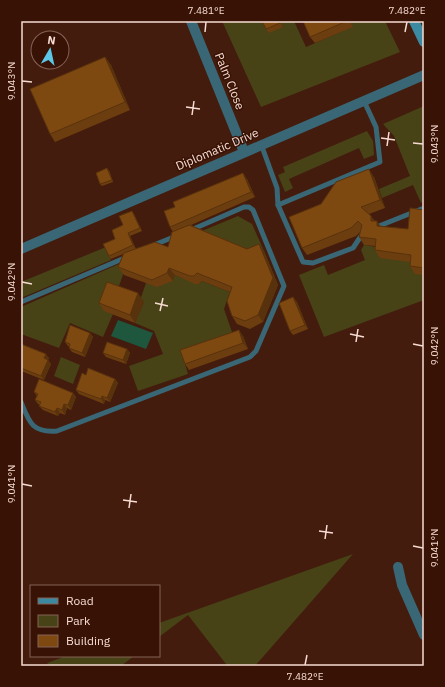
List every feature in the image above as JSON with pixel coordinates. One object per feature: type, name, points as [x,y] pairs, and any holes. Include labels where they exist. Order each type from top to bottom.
[{"type":"main road","points":[[414,21],[424,42]]},
{"type":"street","name":"Palm Close","points":[[191,21],[244,152]]},
{"type":"street","name":"Diplomatic Drive","points":[[21,249],[261,144],[424,75]]},
{"type":"street","points":[[398,567],[402,585],[424,635]]},
{"type":"lane","points":[[278,205],[380,162],[376,127],[364,101]]},
{"type":"lane","points":[[261,144],[277,188],[278,205],[300,259],[303,262],[313,263],[353,248],[363,233]]},
{"type":"lane","points":[[21,402],[28,420],[34,427],[49,432],[57,431],[250,357],[256,351],[284,286],[252,210],[249,207],[244,207],[186,232]]},
{"type":"lane","points":[[379,226],[424,208]]},
{"type":"lane","points":[[150,247],[179,235]]},
{"type":"lane","points":[[21,302],[136,253]]},
{"type":"green space","points":[[222,21],[263,21],[283,27],[280,21],[294,21],[306,47],[352,27],[350,21],[385,21],[400,52],[261,107]]},
{"type":"green space","points":[[424,106],[424,201],[421,203],[413,185],[382,198],[379,189],[410,176],[394,136],[383,124]]},
{"type":"green space","points":[[367,131],[373,141],[374,155],[364,159],[359,148],[289,179],[293,188],[285,192],[278,175],[285,172],[283,167]]},
{"type":"green space","points":[[238,216],[252,224],[264,251],[252,256],[197,233]]},
{"type":"green space","points":[[364,245],[398,254],[414,263],[420,269],[425,278],[424,300],[324,337],[299,275],[324,265],[328,275],[365,260],[361,250]]},
{"type":"green space","points":[[106,247],[111,260],[21,298],[21,282]]},
{"type":"green space","points":[[128,260],[117,292],[104,310],[113,314],[103,337],[70,323],[59,348],[21,334],[21,307]]},
{"type":"green space","points":[[175,275],[199,284],[202,281],[230,292],[224,309],[232,332],[183,357],[188,374],[138,391],[129,366],[163,354],[154,331],[135,323],[144,302],[140,300],[146,283]]},
{"type":"green space","points":[[61,357],[80,365],[73,384],[54,376]]},
{"type":"green space","points":[[353,554],[255,666],[224,666],[226,664],[188,615],[160,636],[160,623]]},
{"type":"green space","points":[[63,657],[133,657],[121,666],[51,666],[47,663]]},
{"type":"shaded area","points":[[118,320],[153,333],[146,349],[111,336]]},
{"type":"building","points":[[262,21],[279,21],[280,23],[266,29]]},
{"type":"building","points":[[303,21],[347,21],[310,37]]},
{"type":"building","points":[[105,57],[125,102],[50,134],[30,89]]},
{"type":"building","points":[[107,168],[112,180],[100,184],[96,173]]},
{"type":"building","points":[[369,169],[380,200],[361,207],[371,216],[371,221],[377,221],[377,226],[408,229],[410,208],[424,210],[424,268],[410,266],[411,255],[375,250],[376,239],[359,237],[362,225],[358,221],[351,228],[302,248],[289,217],[321,204],[336,182]]},
{"type":"building","points":[[243,173],[251,192],[170,227],[164,211],[175,207],[173,202]]},
{"type":"building","points":[[132,211],[140,228],[128,233],[133,245],[109,256],[103,244],[115,239],[112,230],[123,225],[119,216]]},
{"type":"building","points":[[189,225],[247,249],[259,244],[273,278],[258,315],[245,321],[232,316],[227,301],[232,287],[197,273],[194,276],[190,276],[169,268],[167,273],[152,280],[118,267],[124,253],[155,242],[168,247],[172,232]]},
{"type":"building","points":[[107,282],[138,293],[130,315],[99,303]]},
{"type":"building","points":[[293,297],[305,325],[290,331],[279,303]]},
{"type":"building","points":[[70,325],[90,333],[82,353],[69,348],[70,344],[65,342]]},
{"type":"building","points":[[239,330],[243,343],[185,364],[180,350]]},
{"type":"building","points":[[107,342],[127,349],[123,360],[103,353]]},
{"type":"building","points":[[21,344],[46,354],[44,358],[48,360],[41,376],[21,368]]},
{"type":"building","points":[[88,368],[115,379],[107,398],[102,396],[101,399],[76,390],[82,373],[86,375]]},
{"type":"building","points":[[39,379],[73,393],[68,405],[64,404],[62,410],[57,408],[55,412],[39,406],[41,402],[35,400],[38,394],[34,392]]}]
